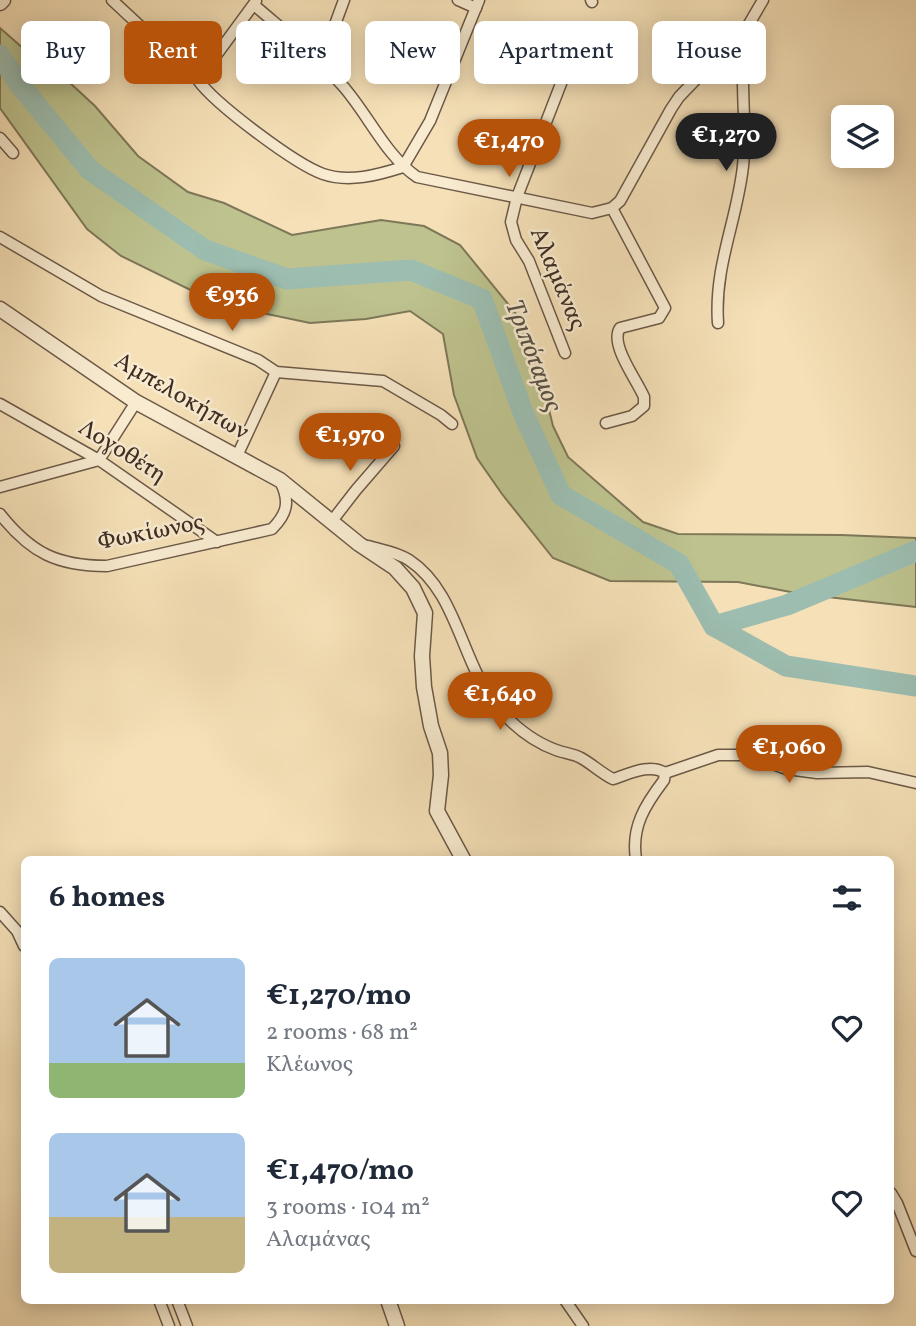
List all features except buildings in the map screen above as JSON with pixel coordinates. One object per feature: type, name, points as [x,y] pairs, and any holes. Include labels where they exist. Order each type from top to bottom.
[{"type":"street","points":[[112,0],[135,21]]},
{"type":"street","points":[[336,21],[344,0]]},
{"type":"street","points":[[201,84],[207,93],[275,145],[324,174],[348,178],[376,176],[403,167],[430,121],[477,4],[458,0]]},
{"type":"street","points":[[751,21],[763,0]]},
{"type":"street","points":[[222,47],[255,2],[276,21]]},
{"type":"street","points":[[339,84],[365,114],[403,167],[417,177],[592,213],[612,208],[620,201],[656,132],[679,97],[691,84]]},
{"type":"street","name":"Αλαμάνας","points":[[561,84],[517,197],[511,222],[565,353]]},
{"type":"street","points":[[718,323],[721,262],[732,228],[743,164],[742,84]]},
{"type":"street","points":[[0,138],[13,153]]},
{"type":"street","points":[[606,424],[632,416],[644,406],[644,397],[617,345],[616,334],[620,328],[660,318],[665,308],[612,208]]},
{"type":"street","points":[[0,237],[101,296],[258,360],[276,372],[383,382],[452,424]]},
{"type":"street","name":"Αμπελοκήπων","points":[[0,309],[136,402],[280,480],[359,544],[395,568],[413,588],[425,613],[422,656],[424,687],[431,726],[440,753],[438,811],[462,856]]},
{"type":"street","points":[[237,456],[276,372]]},
{"type":"street","points":[[0,487],[99,460],[136,402]]},
{"type":"street","name":"Λογοθέτη","points":[[0,404],[99,460],[217,541]]},
{"type":"street","points":[[332,521],[394,446]]},
{"type":"street","name":"Φωκίωνος","points":[[0,514],[31,547],[79,566],[107,566],[272,529],[286,512],[285,491],[280,480]]},
{"type":"street","points":[[359,544],[395,553],[419,568],[441,594],[463,646],[491,698],[499,709],[532,739],[555,750],[580,757],[613,779],[657,768],[665,773]]},
{"type":"street","points":[[665,773],[718,755],[746,755],[787,769],[817,773],[868,772],[916,783]]},
{"type":"street","points":[[635,856],[639,815],[664,780],[665,773]]},
{"type":"street","points":[[0,912],[21,940]]},
{"type":"street","points":[[894,1198],[916,1251]]},
{"type":"street","points":[[161,1304],[169,1326]]},
{"type":"street","points":[[179,1304],[187,1326]]},
{"type":"street","points":[[389,1304],[397,1326]]},
{"type":"street","points":[[568,1304],[583,1326]]},
{"type":"green space","points":[[0,28],[21,46],[21,84],[71,84],[95,106],[138,156],[188,192],[224,203],[292,235],[381,220],[424,226],[460,245],[517,315],[541,377],[553,426],[568,457],[643,522],[678,534],[916,538],[916,607],[801,594],[738,582],[610,581],[553,558],[477,458],[454,395],[443,334],[410,311],[366,319],[310,323],[219,304],[121,256],[87,229],[0,108]]},
{"type":"waterway","name":"Τριπόταμος","points":[[0,55],[19,84],[90,170],[205,250],[287,279],[411,270],[482,299],[524,415],[561,495],[679,564],[714,626],[786,666],[916,686]]},
{"type":"waterway","points":[[714,626],[787,605],[916,551]]}]
